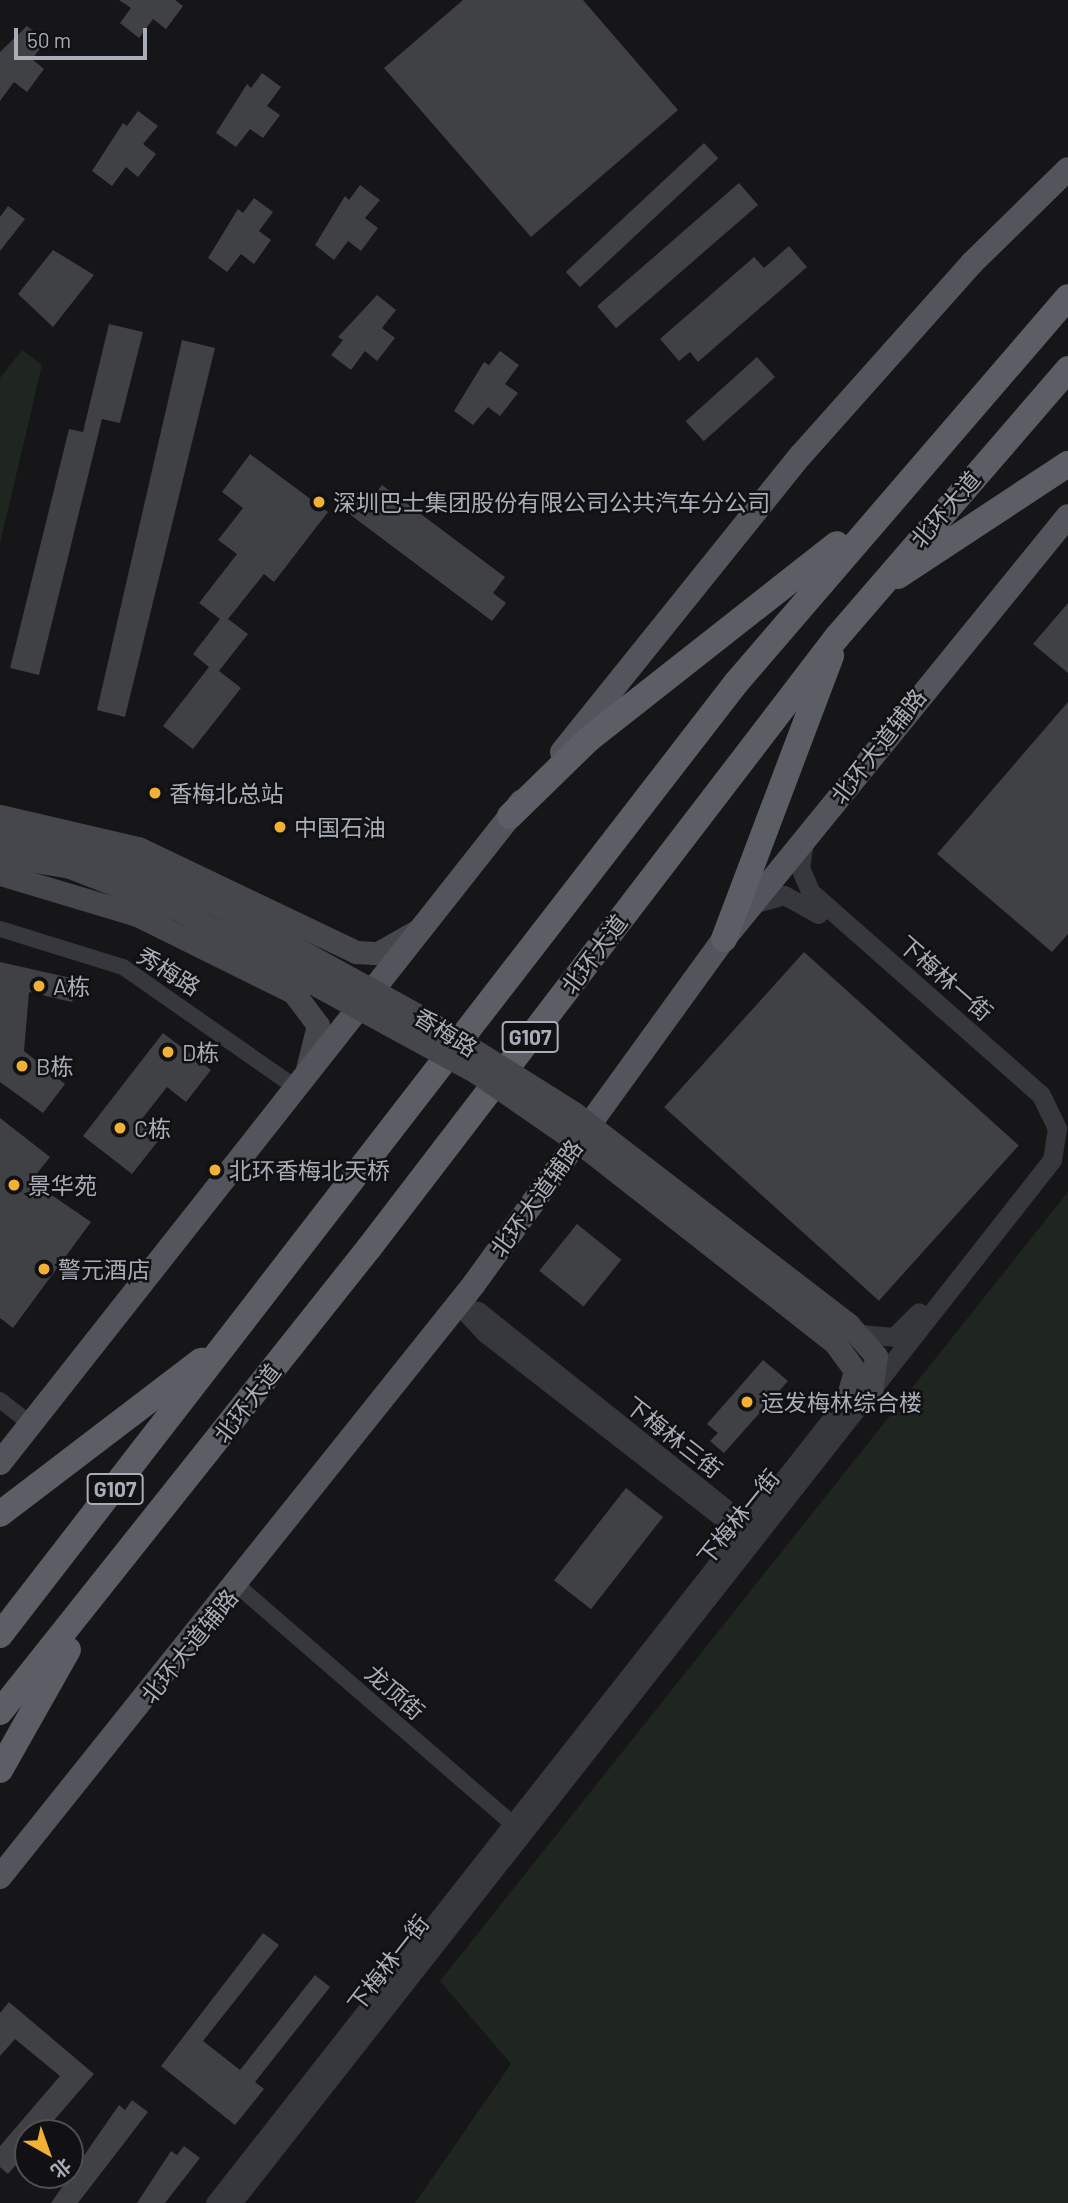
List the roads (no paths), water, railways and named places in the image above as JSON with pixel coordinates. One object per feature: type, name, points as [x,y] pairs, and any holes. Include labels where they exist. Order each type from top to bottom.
[{"type":"highway","name":"北环大道","points":[[0,1635],[736,683],[1068,297]]},
{"type":"highway","name":"北环大道","points":[[0,1712],[111,1576],[837,637],[1068,369]]},
{"type":"highway","points":[[876,590],[1068,464]]},
{"type":"highway","points":[[510,816],[589,739],[890,501]]},
{"type":"highway","points":[[724,939],[837,637]]},
{"type":"highway","points":[[0,1514],[227,1341]]},
{"type":"highway","points":[[0,1770],[111,1576]]},
{"type":"main road","points":[[0,1463],[421,927],[801,455],[972,263],[1068,169]]},
{"type":"main road","name":"北环大道辅路","points":[[0,1877],[238,1586],[457,1305],[724,939],[1068,516]]},
{"type":"main road","points":[[0,816],[138,848],[368,954],[421,927]]},
{"type":"main road","name":"香梅路","points":[[0,832],[211,901],[423,1018],[593,1127],[855,1330],[877,1365],[871,1391]]},
{"type":"main road","name":"香梅路","points":[[0,855],[73,857],[167,904],[476,1072],[589,1150],[835,1343],[856,1373],[847,1399]]},
{"type":"main road","points":[[0,874],[137,915],[293,992],[318,1025],[300,1080]]},
{"type":"main road","points":[[293,992],[327,969],[320,934]]},
{"type":"street","points":[[753,904],[771,896],[805,895],[800,867],[804,841]]},
{"type":"street","name":"下梅林一街","points":[[805,895],[1024,1093],[1045,1130],[1032,1171],[909,1324],[885,1339],[855,1330]]},
{"type":"street","name":"下梅林一街","points":[[744,1533],[871,1391],[1049,1168],[1057,1128],[1050,1107],[1030,1083],[805,895]]},
{"type":"street","name":"秀梅路","points":[[0,929],[122,967],[300,1080]]},
{"type":"street","name":"下梅林三街","points":[[457,1305],[479,1310],[744,1533]]},
{"type":"street","name":"下梅林一街","points":[[215,2203],[516,1826],[847,1399]]},
{"type":"street","points":[[0,1400],[31,1424]]},
{"type":"street","name":"龙顶街","points":[[238,1586],[516,1826]]},
{"type":"street","name":"下梅林一街","points":[[232,2203],[516,1826]]},
{"type":"place","name":"深圳巴士集团股份有限公司公共汽车分公司","points":[[319,502]]},
{"type":"place","name":"香梅北总站","points":[[155,793]]},
{"type":"place","name":"中国石油","points":[[280,827]]},
{"type":"place","name":"A栋","points":[[39,986]]},
{"type":"place","name":"D栋","points":[[168,1052]]},
{"type":"place","name":"B栋","points":[[22,1066]]},
{"type":"place","name":"C栋","points":[[120,1128]]},
{"type":"place","name":"北环香梅北天桥","points":[[215,1170]]},
{"type":"place","name":"景华苑","points":[[14,1185]]},
{"type":"place","name":"警元酒店","points":[[44,1269]]},
{"type":"place","name":"运发梅林综合楼","points":[[747,1402]]}]
